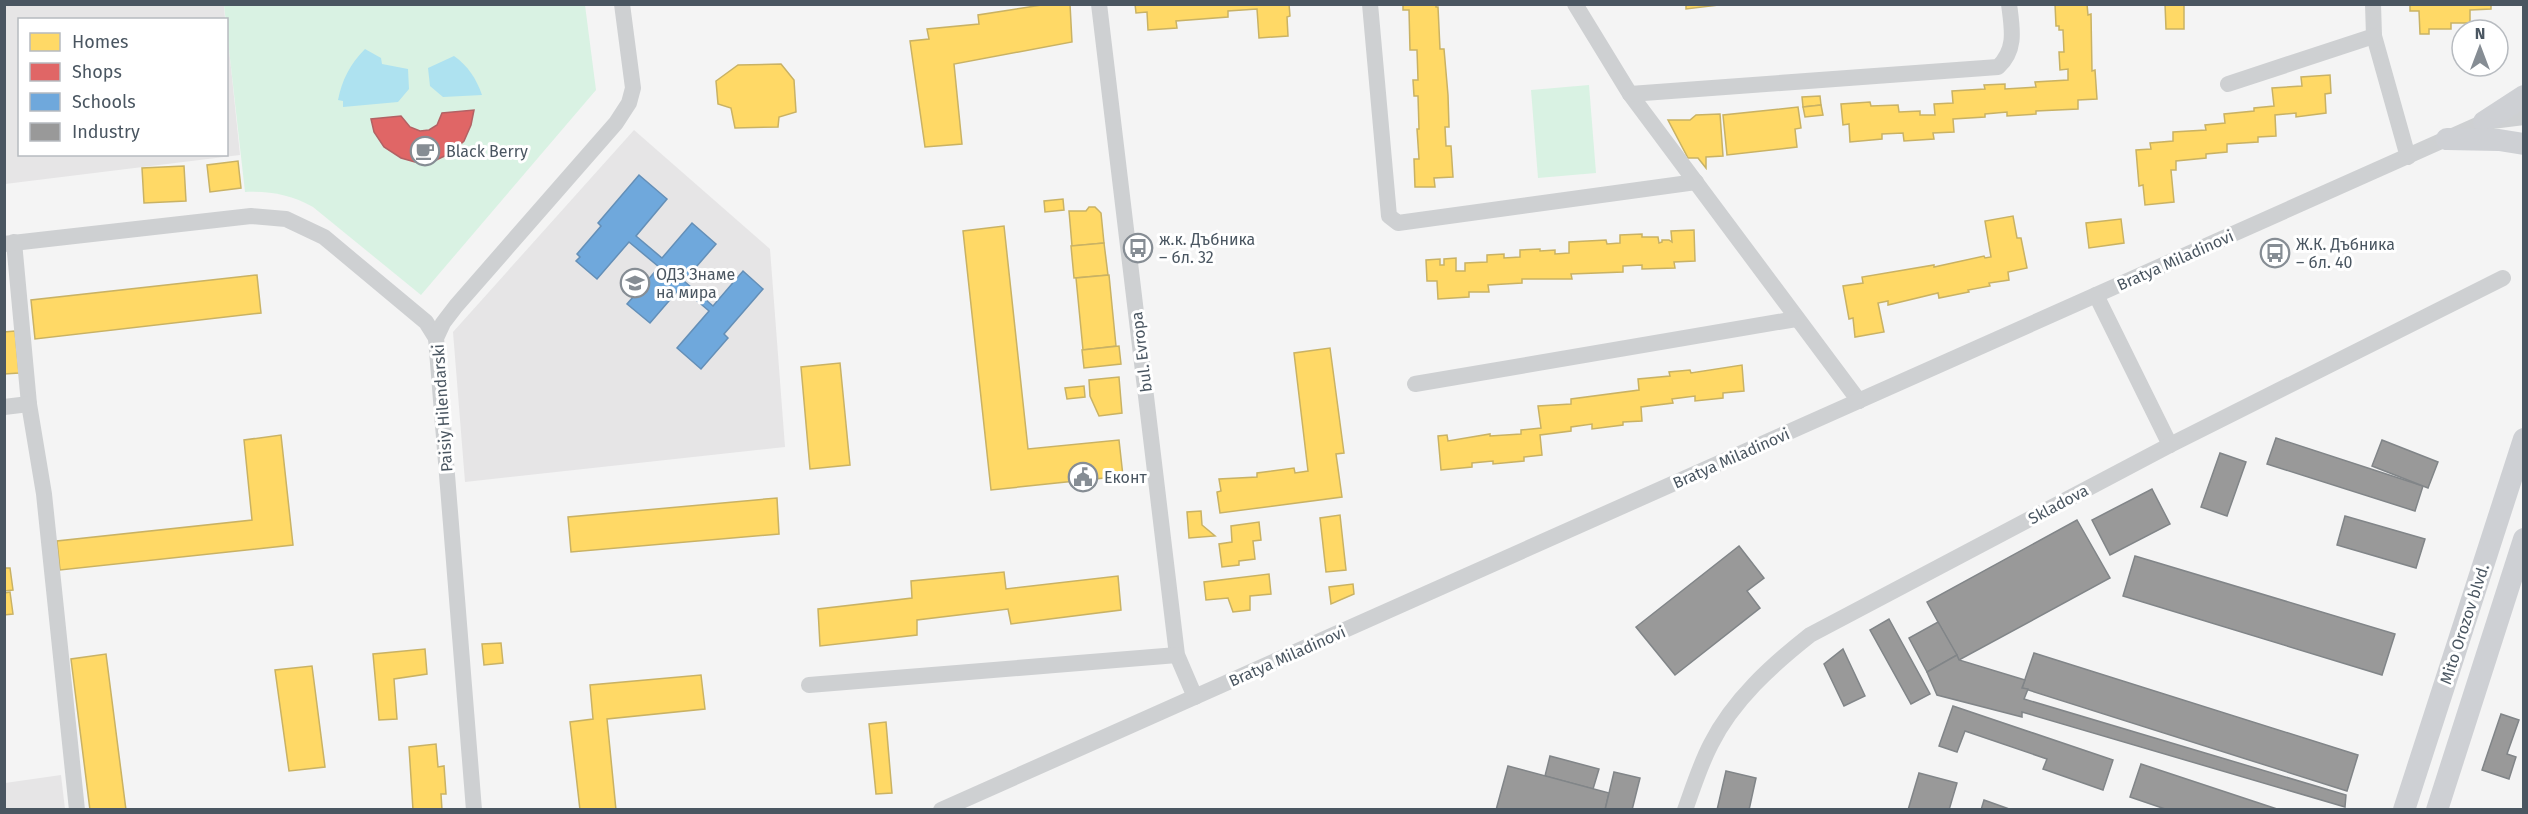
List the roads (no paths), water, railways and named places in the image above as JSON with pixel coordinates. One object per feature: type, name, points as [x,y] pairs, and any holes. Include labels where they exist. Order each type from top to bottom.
[{"type":"main road","points":[[2484,122],[2523,96]]},
{"type":"main road","points":[[2447,139],[2499,140],[2523,144]]},
{"type":"main road","name":"Mito Orozov blvd.","points":[[2404,810],[2523,439]]},
{"type":"main road","name":"Mito Orozov blvd.","points":[[2437,810],[2523,539]]},
{"type":"street","name":"Paisiy Hilendarski","points":[[474,810],[436,338],[443,323],[456,306],[616,123],[629,103],[633,88],[622,4]]},
{"type":"street","name":"bul. Evropa","points":[[1099,4],[1177,656],[1195,697]]},
{"type":"street","points":[[1370,4],[1389,216],[1398,223],[1695,182]]},
{"type":"street","points":[[1575,4],[1630,94],[1859,401]]},
{"type":"street","points":[[1630,94],[1998,67],[2006,59],[2013,40],[2009,4]]},
{"type":"street","points":[[2373,4],[2374,36],[2408,157]]},
{"type":"street","points":[[2228,84],[2374,36]]},
{"type":"street","name":"Bratya Miladinovi","points":[[941,810],[2484,122],[2523,117]]},
{"type":"street","points":[[77,810],[44,494],[29,404],[9,243],[251,216],[286,219],[324,237],[426,322],[436,338]]},
{"type":"street","name":"Skladova","points":[[1685,810],[1711,744],[1736,706],[1770,666],[1810,635],[2170,445],[2503,278]]},
{"type":"street","points":[[2096,296],[2170,445]]},
{"type":"street","points":[[1415,384],[1796,319]]},
{"type":"street","points":[[4,407],[29,404]]},
{"type":"street","points":[[809,685],[1177,656]]},
{"type":"water","points":[[365,49],[381,58],[382,64],[408,69],[409,89],[398,102],[343,107],[343,101],[338,100],[347,73]]},
{"type":"water","points":[[454,56],[471,73],[482,95],[443,97],[430,86],[428,68]]},
{"type":"place","name":"Black Berry","points":[[425,151]]},
{"type":"place","name":"ж.к. Дъбника – бл. 32","points":[[1138,248]]},
{"type":"place","name":"Ж.К. Дъбника – бл. 40","points":[[2275,253]]},
{"type":"place","name":"ОДЗ Знаме на мира","points":[[635,283]]},
{"type":"place","name":"Еконт","points":[[1083,477]]}]
